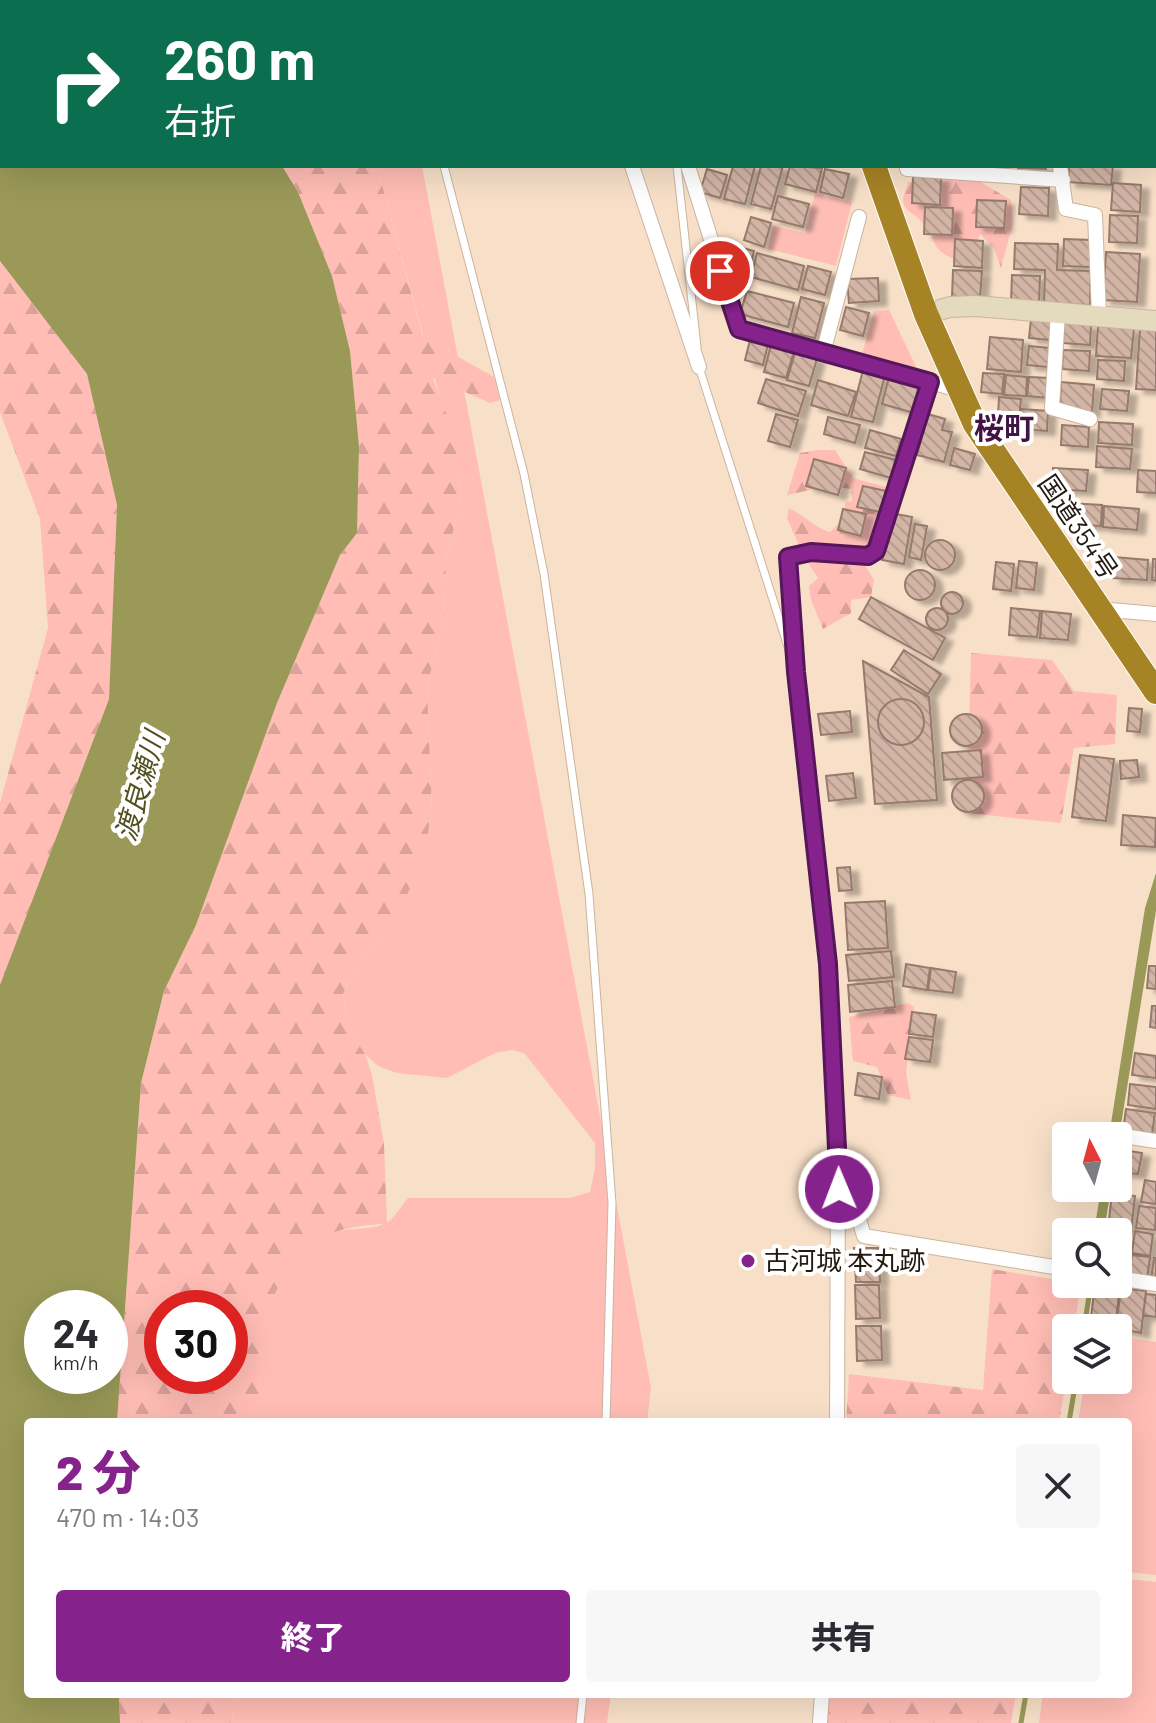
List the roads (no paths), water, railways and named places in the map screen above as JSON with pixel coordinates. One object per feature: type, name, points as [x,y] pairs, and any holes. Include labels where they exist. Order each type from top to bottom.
[{"type":"highway","name":"国道354号","points":[[875,168],[926,314],[975,424],[1156,692]]},
{"type":"street","points":[[633,168],[699,367]]},
{"type":"street","points":[[689,168],[739,329],[959,390]]},
{"type":"street","points":[[907,169],[1062,173],[1066,209],[1095,215],[1099,316]]},
{"type":"street","points":[[823,353],[859,217]]},
{"type":"street","points":[[926,314],[950,307],[975,306],[1156,321]]},
{"type":"street","points":[[1058,313],[1052,408],[1090,419]]},
{"type":"street","points":[[1100,609],[1156,614]]},
{"type":"street","points":[[1132,1137],[1156,1141]]},
{"type":"street","points":[[838,1166],[846,1177],[864,1236],[1052,1267]]},
{"type":"street","points":[[837,1418],[838,1166]]},
{"type":"street","points":[[1132,1280],[1156,1284]]},
{"type":"street","points":[[820,1723],[822,1698]]},
{"type":"lane","points":[[445,168],[504,386],[530,502],[544,574],[589,894],[612,1203],[606,1418]]},
{"type":"lane","points":[[677,168],[699,367],[796,672]]},
{"type":"lane","points":[[838,1166],[828,964],[796,672],[788,557],[811,552],[868,556],[876,551],[930,382]]},
{"type":"lane","points":[[580,1723],[583,1698]]},
{"type":"water","name":"渡良瀬川","points":[[0,168],[283,168],[298,192],[332,276],[350,351],[359,446],[357,533],[340,555],[277,703],[196,925],[164,991],[141,1083],[126,1290],[24,1290],[24,1394],[119,1394],[117,1418],[24,1418],[24,1698],[119,1698],[120,1723],[0,1723],[0,985],[109,699],[117,505],[87,374],[0,261]]},
{"type":"water","points":[[1156,873],[1156,911],[1121,1122],[1111,1122],[1145,908]]},
{"type":"water","points":[[1099,1202],[1109,1202],[1106,1218],[1096,1218]]},
{"type":"waterway","points":[[1086,1314],[1089,1298]]},
{"type":"waterway","points":[[1070,1418],[1074,1394]]},
{"type":"waterway","points":[[1021,1723],[1025,1698]]},
{"type":"place","name":"古河城 本丸跡","points":[[748,1261]]},
{"type":"district","name":"桜町","points":[[1004,429]]}]
